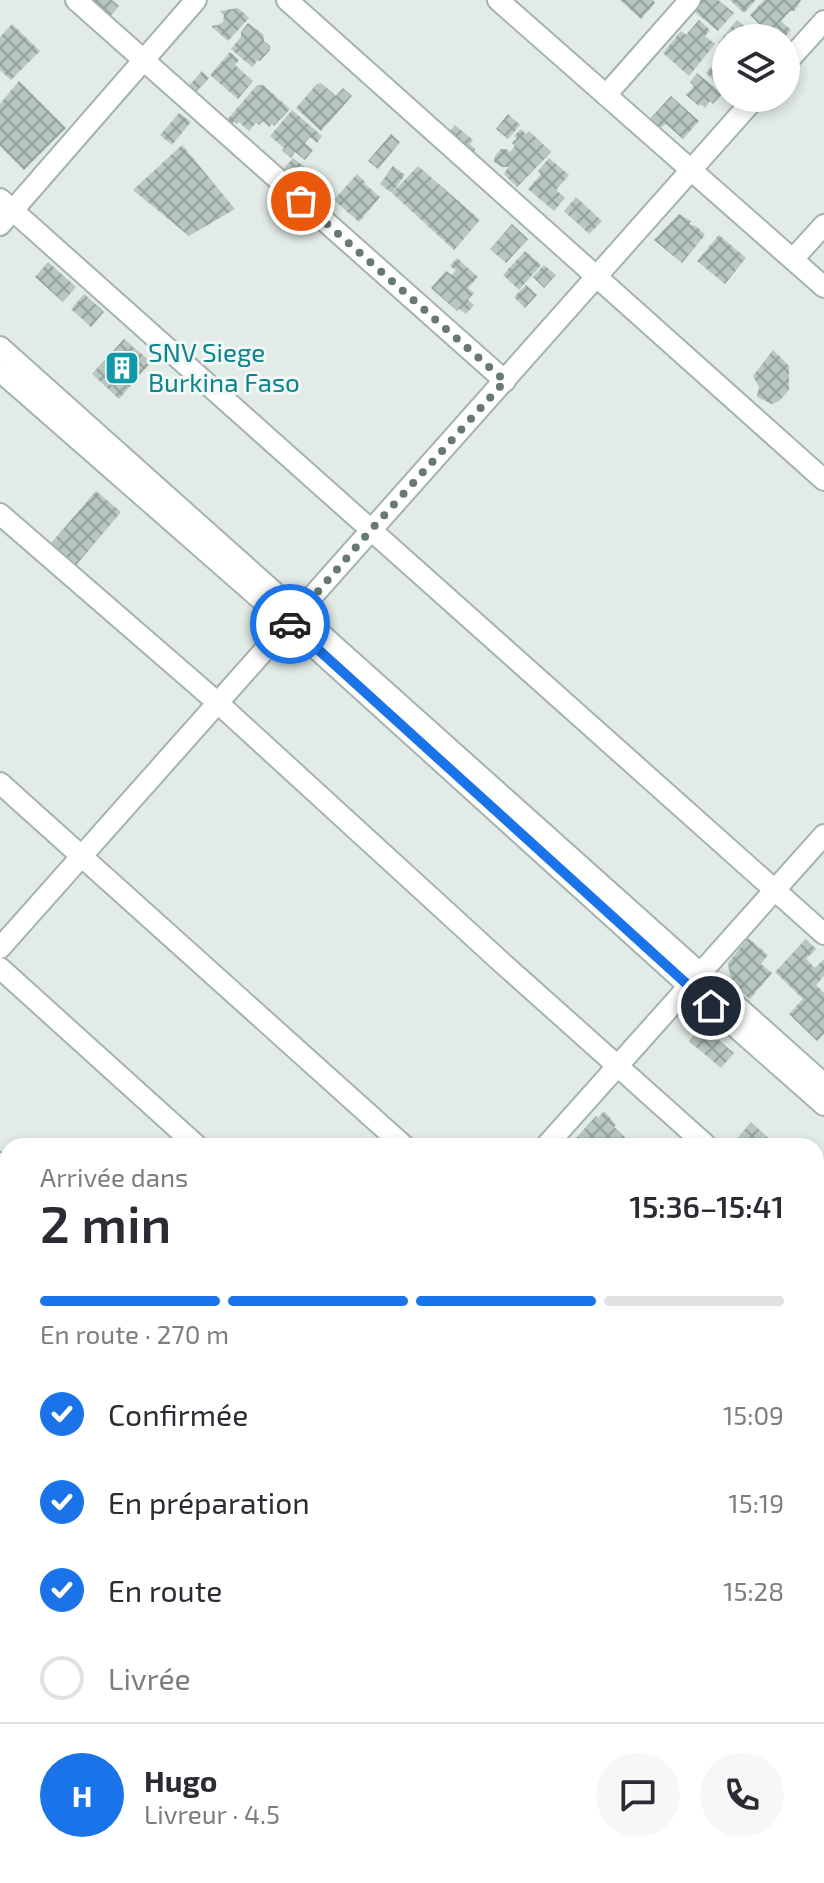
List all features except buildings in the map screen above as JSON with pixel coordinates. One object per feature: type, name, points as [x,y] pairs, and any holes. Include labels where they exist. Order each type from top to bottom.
[{"type":"street","points":[[76,0],[505,381]]},
{"type":"street","points":[[196,0],[4,211],[824,934]]},
{"type":"street","points":[[287,0],[824,480]]},
{"type":"street","points":[[498,0],[824,287]]},
{"type":"street","points":[[606,95],[690,0]]},
{"type":"street","points":[[800,48],[824,21]]},
{"type":"street","points":[[0,948],[743,112]]},
{"type":"street","points":[[793,259],[824,225]]},
{"type":"street","points":[[0,347],[694,980],[824,1105]]},
{"type":"street","points":[[0,371],[294,618]]},
{"type":"street","points":[[0,514],[218,703],[698,1138]]},
{"type":"street","points":[[0,783],[395,1138]]},
{"type":"street","points":[[553,1138],[824,835]]},
{"type":"street","points":[[0,968],[188,1138]]},
{"type":"street","points":[[694,980],[824,1084]]},
{"type":"way so far","points":[[290,624],[505,381],[301,201]]},
{"type":"place","name":"SNV Siege Burkina Faso","points":[[122,368]]},
{"type":"route","points":[[290,624],[711,1006]]}]
